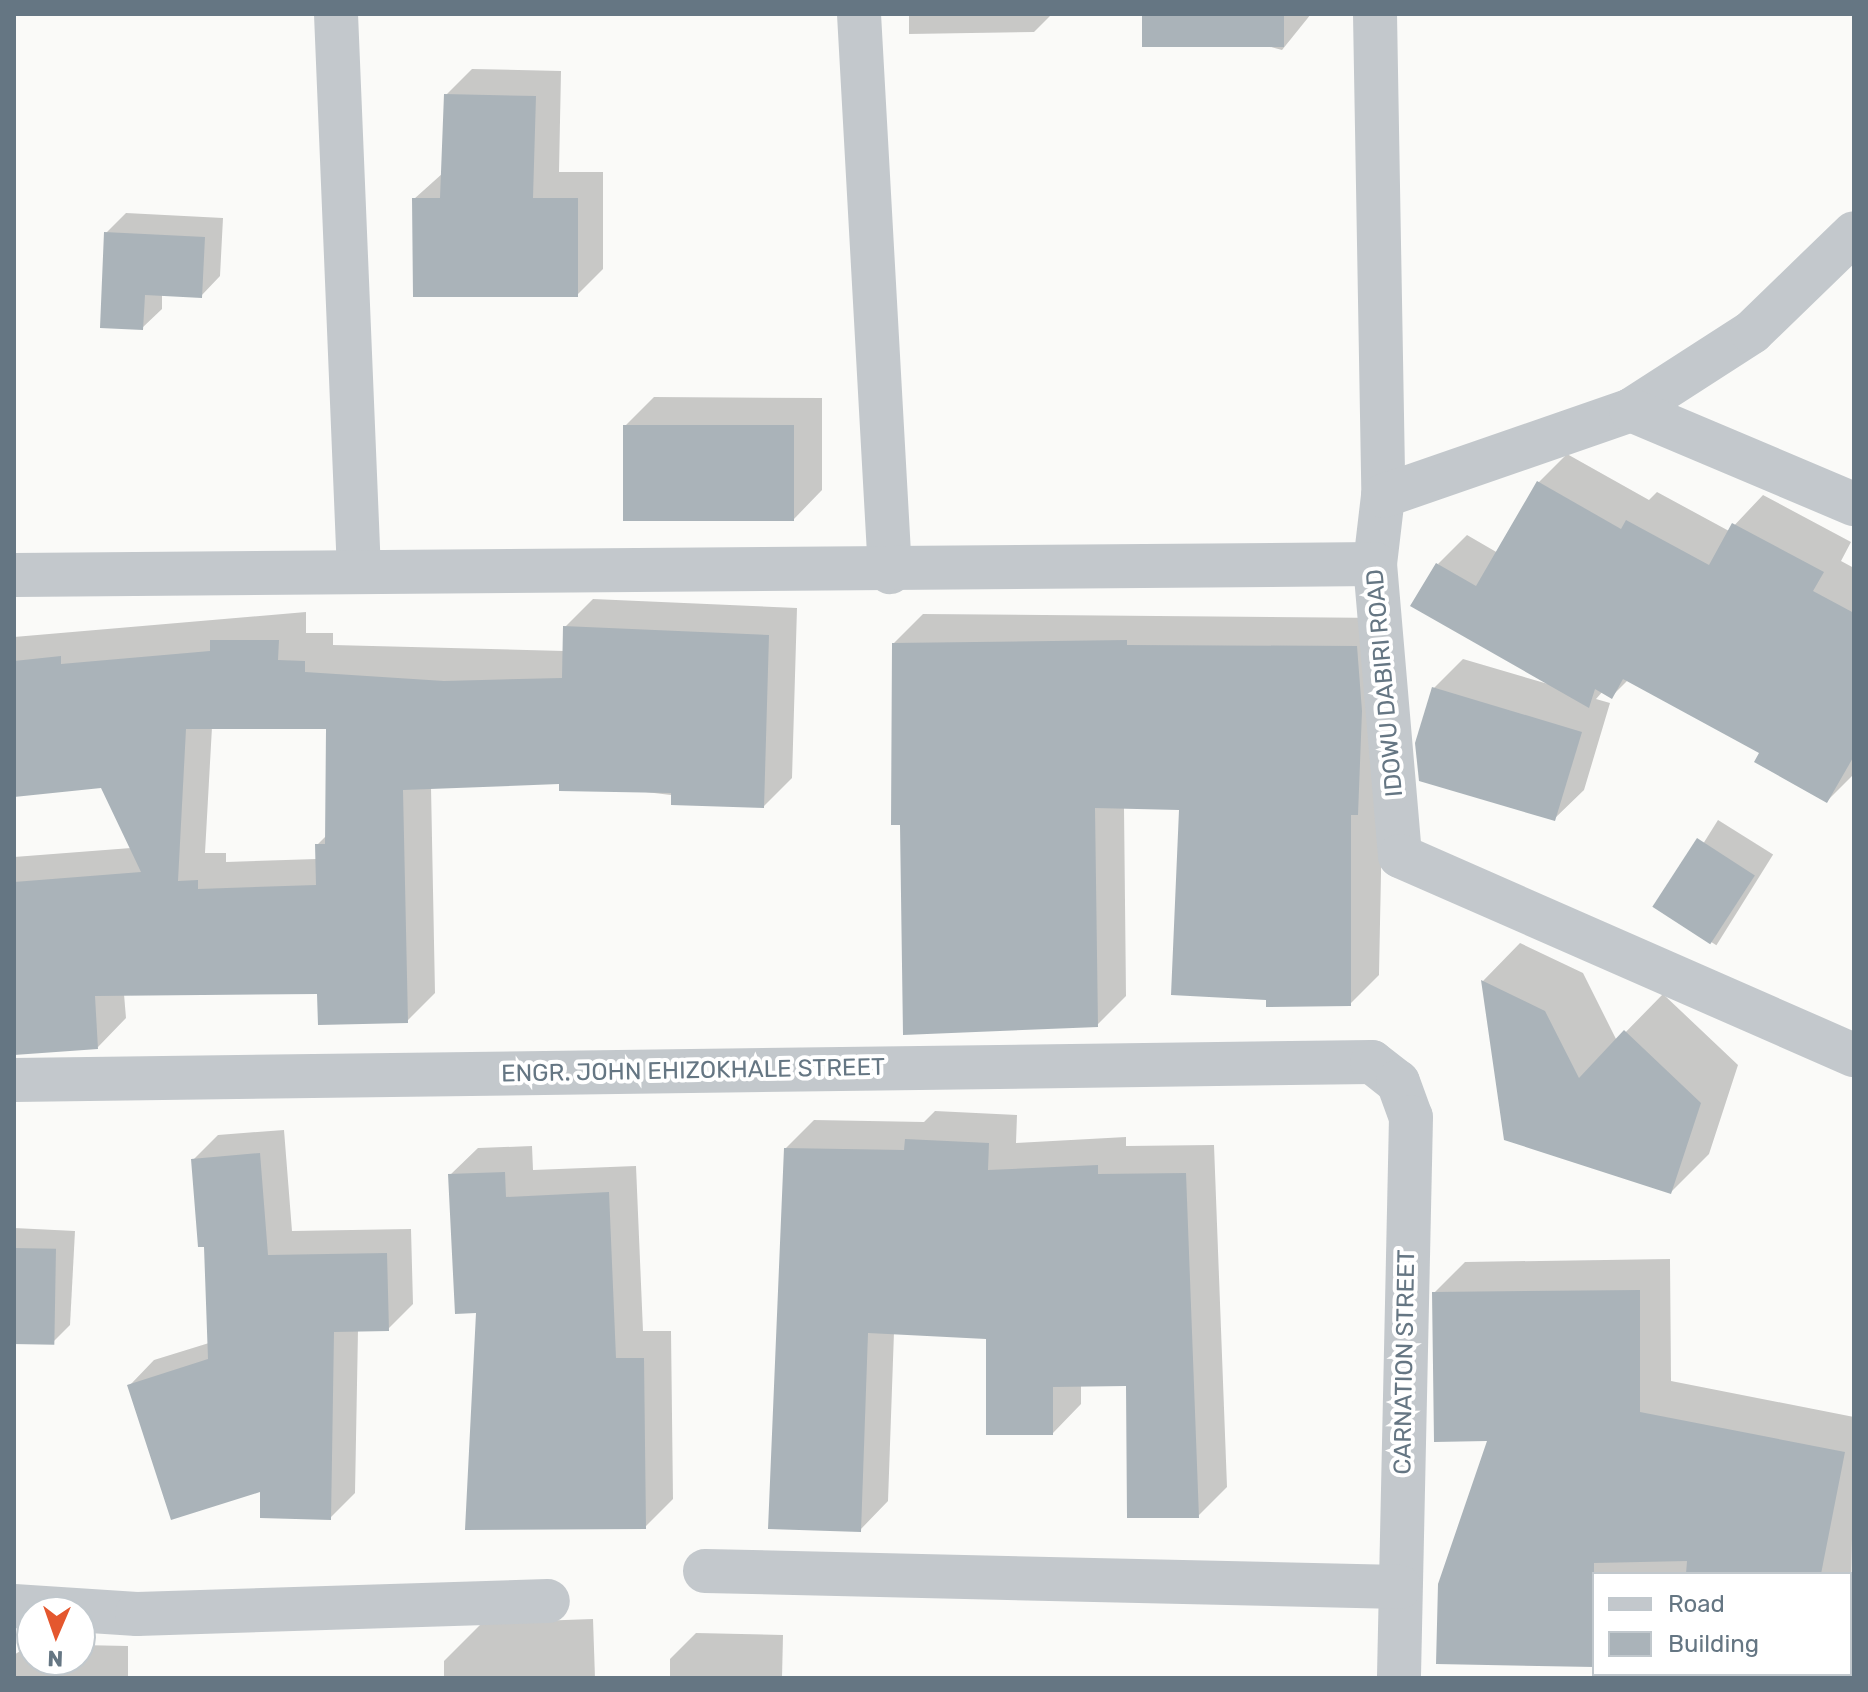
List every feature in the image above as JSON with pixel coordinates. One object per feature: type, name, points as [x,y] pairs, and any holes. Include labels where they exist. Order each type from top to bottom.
[{"type":"street","points":[[336,14],[359,571]]},
{"type":"street","points":[[859,14],[890,572]]},
{"type":"street","name":"IDOWU DABIRI ROAD","points":[[1375,14],[1383,496],[1375,564],[1400,856],[1854,1055]]},
{"type":"street","points":[[1383,496],[1631,410],[1752,332],[1854,233]]},
{"type":"street","points":[[1631,410],[1854,504]]},
{"type":"street","points":[[14,575],[359,571],[890,572],[1375,564]]},
{"type":"street","name":"ENGR. JOHN EHIZOKHALE STREET","points":[[14,1080],[1372,1062]]},
{"type":"street","name":"CARNATION STREET","points":[[1372,1062],[1398,1082],[1411,1117],[1399,1678]]},
{"type":"street","points":[[705,1571],[1400,1587]]},
{"type":"street","points":[[14,1606],[137,1614],[548,1601]]},
{"type":"building","points":[[1142,14],[1284,14],[1284,47],[1142,47]]},
{"type":"building","points":[[444,94],[536,96],[533,198],[578,198],[578,297],[413,297],[412,198],[440,198]]},
{"type":"building","points":[[104,232],[205,237],[202,298],[145,295],[143,330],[100,328]]},
{"type":"building","points":[[623,425],[794,425],[794,521],[623,521]]},
{"type":"building","points":[[1537,481],[1621,529],[1626,520],[1709,565],[1732,523],[1824,572],[1813,591],[1854,613],[1854,756],[1827,803],[1754,762],[1759,753],[1623,679],[1612,699],[1595,689],[1589,708],[1410,606],[1436,563],[1476,586]]},
{"type":"building","points":[[563,626],[769,635],[764,808],[671,805],[671,793],[559,791],[559,784],[403,790],[408,1023],[318,1025],[317,994],[95,996],[98,1049],[14,1055],[14,882],[141,872],[101,788],[14,797],[14,661],[61,656],[61,664],[210,651],[210,640],[279,640],[278,660],[305,661],[305,672],[444,681],[562,678]],"holes":[[[186,729],[326,729],[325,844],[315,844],[316,885],[198,889],[198,880],[178,881]]]},
{"type":"building","points":[[1127,640],[1127,645],[1357,646],[1362,711],[1358,815],[1351,815],[1351,1006],[1266,1007],[1266,1000],[1171,995],[1179,810],[1095,808],[1098,1027],[903,1035],[900,825],[891,825],[892,643]]},
{"type":"building","points":[[1432,687],[1582,732],[1555,821],[1419,781],[1415,743]]},
{"type":"building","points":[[1697,838],[1755,876],[1710,944],[1652,907]]},
{"type":"building","points":[[1481,980],[1545,1011],[1579,1078],[1624,1030],[1701,1103],[1671,1194],[1504,1140]]},
{"type":"building","points":[[905,1139],[989,1143],[988,1170],[1098,1165],[1098,1174],[1186,1173],[1199,1518],[1127,1518],[1126,1386],[1053,1387],[1053,1435],[986,1435],[986,1339],[868,1333],[861,1532],[768,1529],[784,1148],[904,1150]]},
{"type":"building","points":[[260,1153],[268,1255],[387,1253],[389,1331],[334,1332],[331,1520],[260,1518],[260,1492],[171,1520],[127,1385],[208,1359],[204,1247],[198,1247],[191,1159]]},
{"type":"building","points":[[505,1172],[506,1197],[609,1192],[616,1358],[644,1358],[646,1529],[465,1530],[476,1313],[455,1314],[448,1174]]},
{"type":"building","points":[[14,1248],[56,1249],[54,1345],[14,1344]]},
{"type":"building","points":[[1640,1290],[1640,1412],[1845,1452],[1821,1572],[1686,1572],[1687,1561],[1594,1563],[1592,1667],[1436,1664],[1438,1584],[1487,1441],[1434,1442],[1432,1292]]}]
